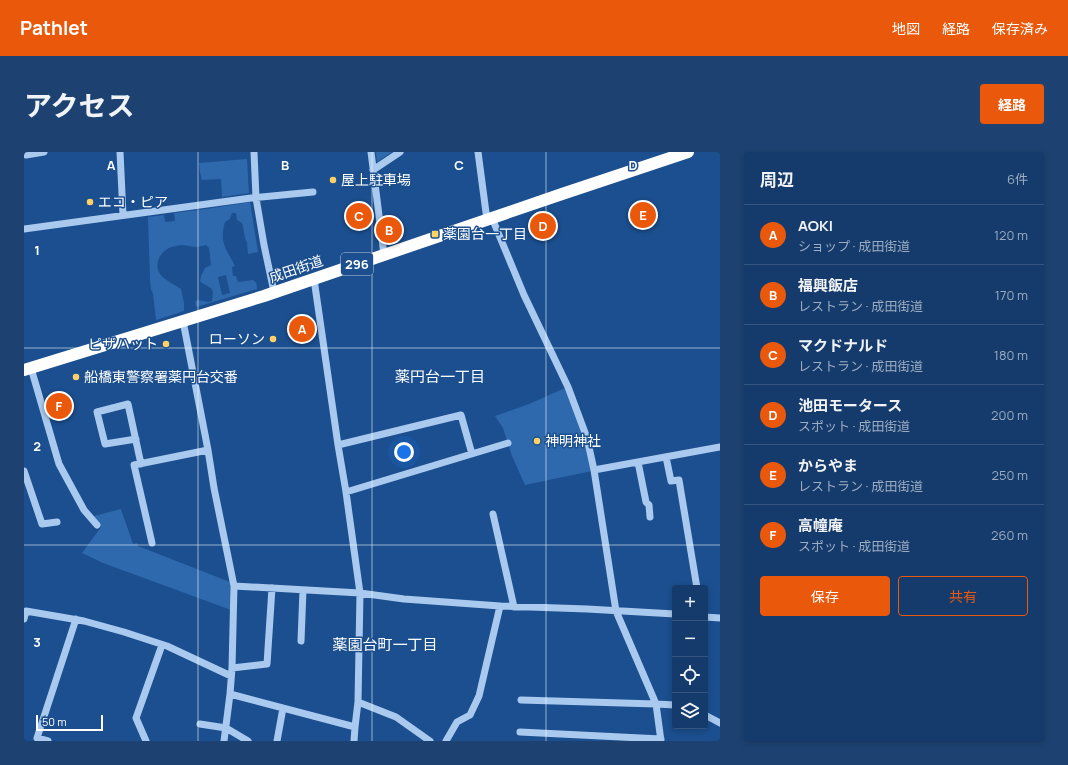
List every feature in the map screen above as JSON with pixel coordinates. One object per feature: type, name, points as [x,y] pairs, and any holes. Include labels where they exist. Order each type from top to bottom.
[{"type":"highway","name":"成田街道","points":[[27,369],[314,279],[688,152]]},
{"type":"street","points":[[26,155],[44,152]]},
{"type":"street","points":[[120,152],[123,215]]},
{"type":"street","points":[[254,152],[256,198],[274,292]]},
{"type":"street","points":[[371,152],[384,255]]},
{"type":"street","points":[[373,170],[400,152]]},
{"type":"street","points":[[478,152],[489,219],[568,387],[587,438],[594,470],[616,611],[656,704],[661,740],[520,732]]},
{"type":"street","points":[[24,229],[256,198],[314,192]]},
{"type":"street","points":[[314,279],[360,592],[358,702],[354,741]]},
{"type":"street","points":[[183,321],[208,450],[218,511],[234,586],[232,668],[224,741]]},
{"type":"street","points":[[27,369],[59,464],[84,510],[97,525]]},
{"type":"street","points":[[136,439],[105,444],[97,412],[128,404],[136,439],[141,464]]},
{"type":"street","points":[[338,445],[461,415],[472,454]]},
{"type":"street","points":[[346,492],[508,443]]},
{"type":"street","points":[[594,470],[720,447]]},
{"type":"street","points":[[152,543],[134,465],[208,450]]},
{"type":"street","points":[[666,457],[671,481],[678,480],[696,585]]},
{"type":"street","points":[[638,462],[646,502],[649,505],[650,517]]},
{"type":"street","points":[[24,471],[42,524],[57,522]]},
{"type":"street","points":[[493,514],[514,607]]},
{"type":"street","points":[[234,586],[360,592],[404,598],[514,607],[672,614]]},
{"type":"street","points":[[232,668],[267,664],[272,588]]},
{"type":"street","points":[[301,641],[303,590]]},
{"type":"street","points":[[446,741],[457,722],[470,716],[479,696],[500,606]]},
{"type":"street","points":[[24,619],[26,611],[76,619],[124,632],[162,645],[231,676]]},
{"type":"street","points":[[708,617],[720,618]]},
{"type":"street","points":[[48,741],[38,738],[76,619]]},
{"type":"street","points":[[146,741],[136,718],[162,645]]},
{"type":"street","points":[[230,694],[355,727]]},
{"type":"street","points":[[521,700],[672,706]]},
{"type":"street","points":[[358,702],[396,716],[430,741]]},
{"type":"street","points":[[277,741],[283,708]]},
{"type":"street","points":[[708,717],[720,723]]},
{"type":"street","points":[[200,724],[226,728],[248,741]]},
{"type":"shaded area","points":[[376,152],[392,152],[377,162]]},
{"type":"shaded area","points":[[247,159],[249,193],[222,197],[221,179],[202,180],[199,163]]},
{"type":"shaded area","points":[[250,202],[258,252],[248,254],[242,223],[237,220],[236,213],[232,213],[230,219],[225,222],[223,229],[223,240],[226,250],[235,266],[232,267],[233,276],[236,276],[238,282],[253,280],[257,289],[196,307],[195,302],[197,300],[212,301],[213,292],[211,288],[200,281],[205,268],[211,265],[209,248],[206,245],[197,247],[181,245],[171,247],[167,249],[160,257],[157,266],[162,277],[181,289],[184,311],[156,320],[150,280],[148,217],[164,215],[165,222],[175,221],[174,213]],"holes":[[[226,275],[230,293],[222,295],[218,277]]]},
{"type":"shaded area","points":[[565,388],[585,439],[592,471],[525,485],[512,456],[503,428],[495,416],[529,404]]},
{"type":"shaded area","points":[[121,509],[133,544],[137,543],[138,546],[230,582],[231,610],[103,563],[82,553],[101,527],[94,516]]},
{"type":"place","name":"屋上駐車場","points":[[333,180]]},
{"type":"place","name":"エコ・ピア","points":[[90,202]]},
{"type":"place","name":"からやま","points":[[643,215]]},
{"type":"place","name":"マクドナルド","points":[[359,216]]},
{"type":"place","name":"池田モータース","points":[[543,226]]},
{"type":"place","name":"福興飯店","points":[[389,230]]},
{"type":"place","name":"薬園台一丁目","points":[[435,234]]},
{"type":"place","name":"AOKI","points":[[302,329]]},
{"type":"place","name":"ローソン","points":[[273,339]]},
{"type":"place","name":"ピザハット","points":[[166,344]]},
{"type":"place","name":"船橋東警察署薬円台交番","points":[[76,377]]},
{"type":"place","name":"高幢庵","points":[[59,406]]},
{"type":"place","name":"神明神社","points":[[537,441]]},
{"type":"district","name":"薬円台一丁目","points":[[440,377]]},
{"type":"district","name":"薬園台町一丁目","points":[[385,645]]}]
